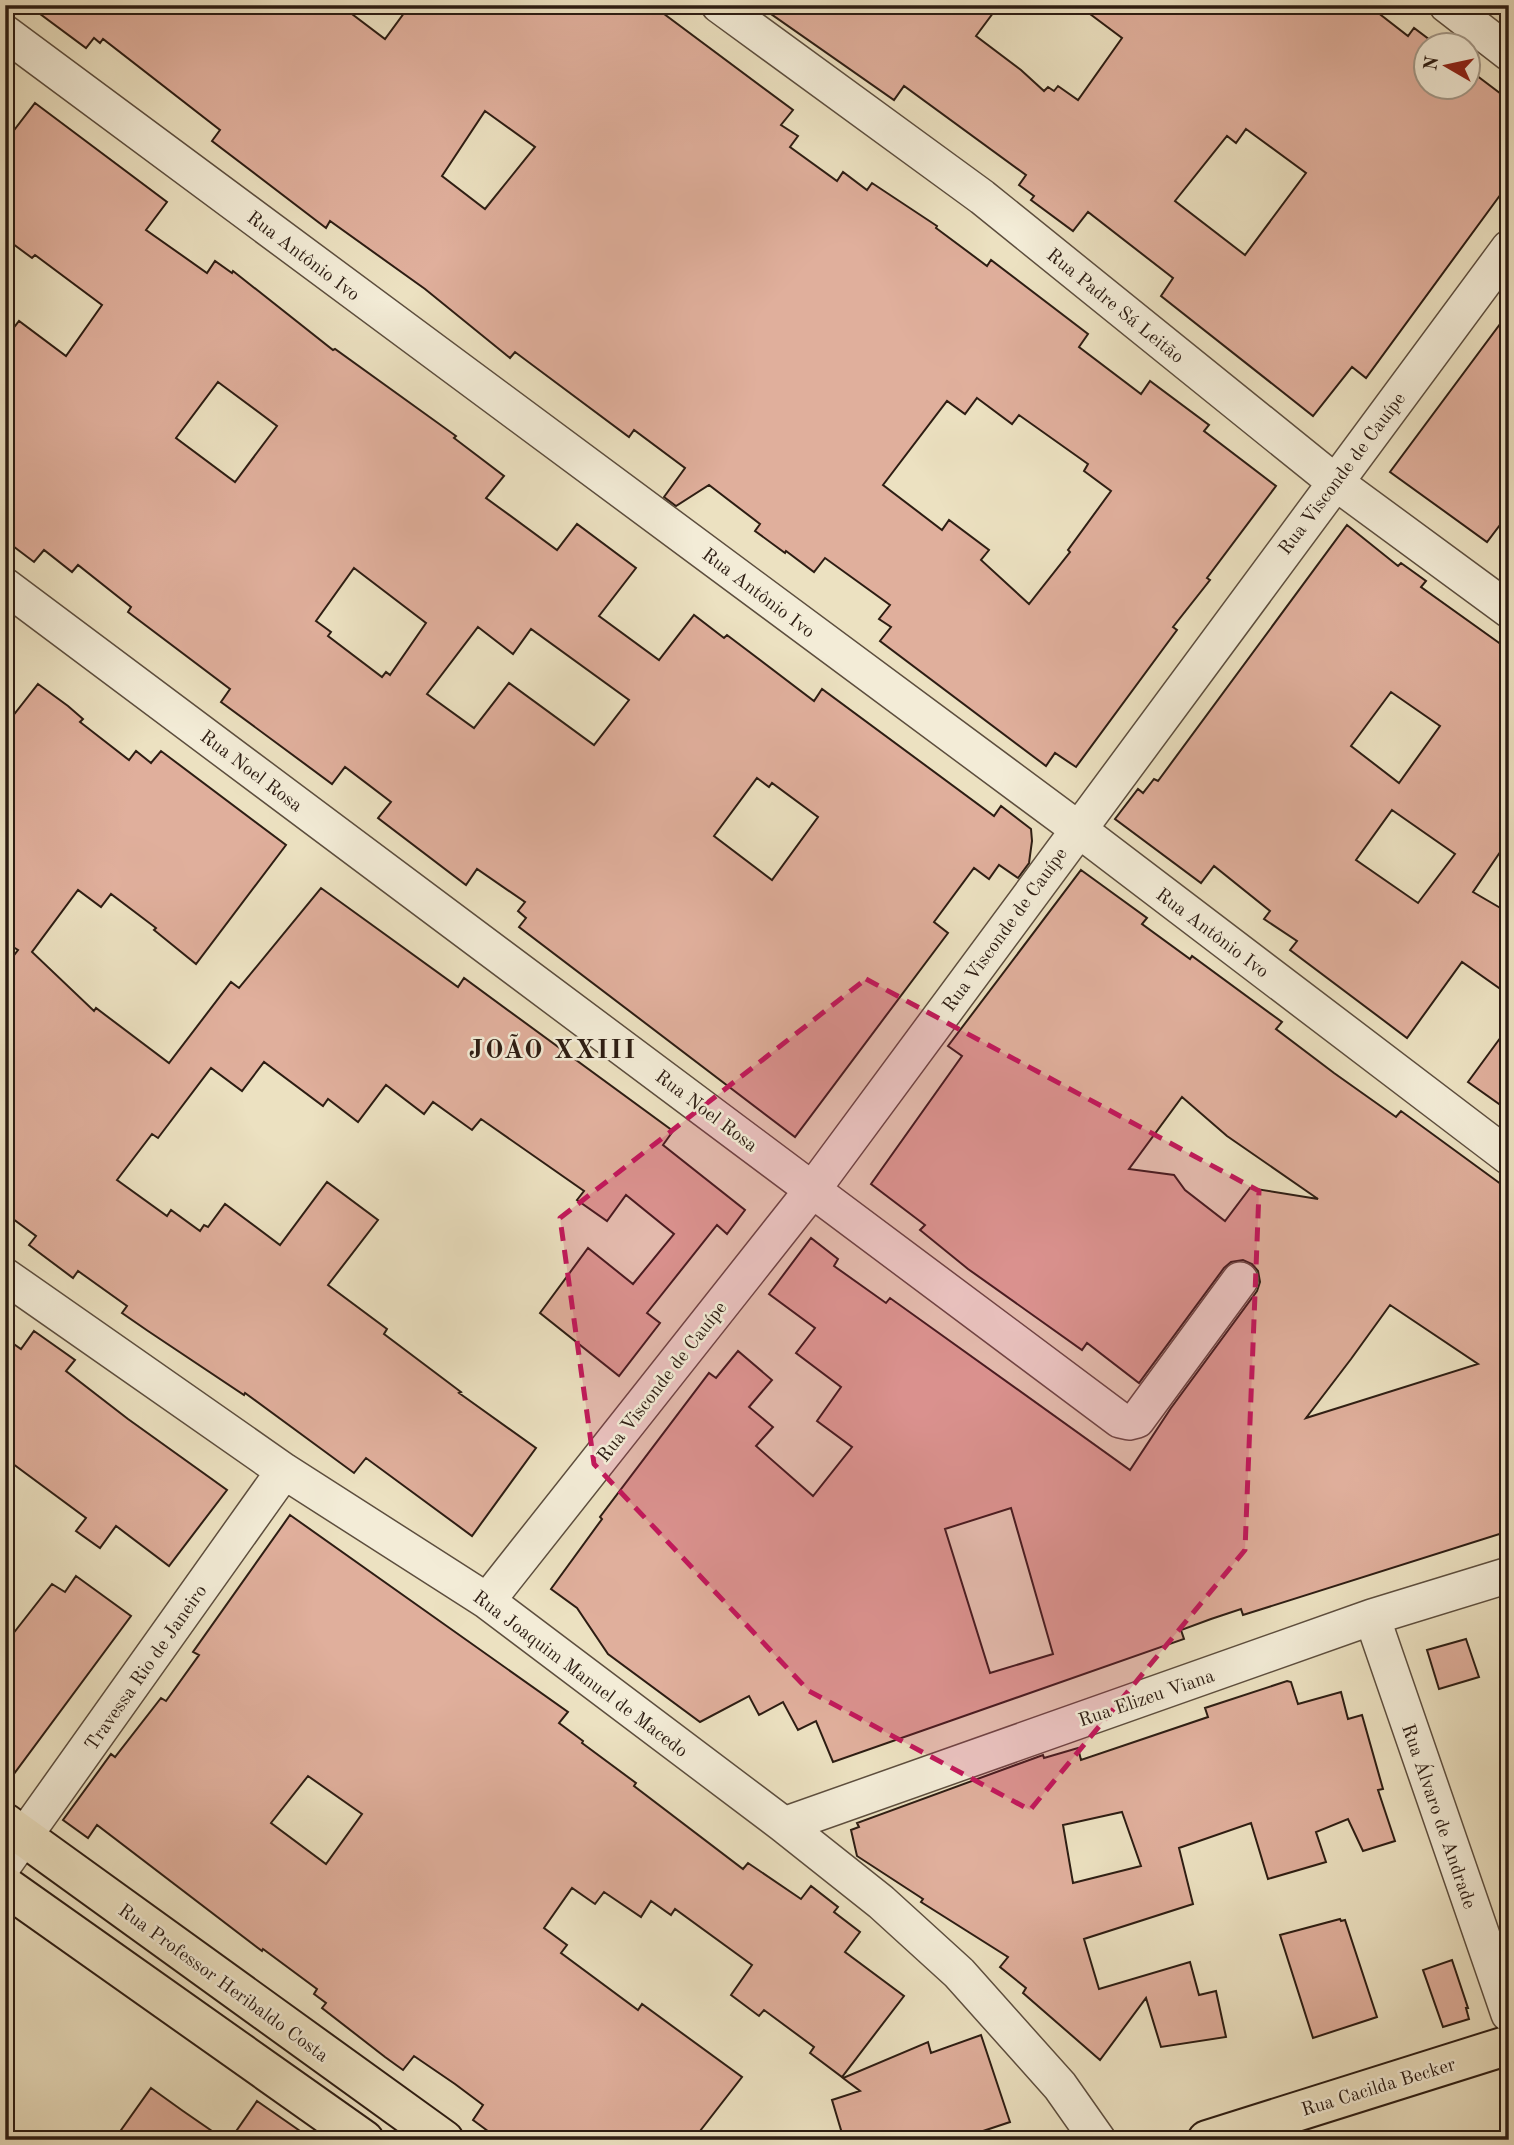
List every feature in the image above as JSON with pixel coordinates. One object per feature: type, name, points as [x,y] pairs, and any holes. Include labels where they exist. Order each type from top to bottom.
[{"type":"main road","name":"Rua Professor Heribaldo Costa","points":[[11,1841],[444,2140]]},
{"type":"main road","points":[[5,1886],[364,2140]]},
{"type":"main road","name":"Rua Cacilda Becker","points":[[1207,2140],[1509,2045]]},
{"type":"street","name":"Rua Padre Sá Leitão","points":[[719,5],[982,197],[1335,482],[1509,610]]},
{"type":"street","points":[[1447,5],[1509,53]]},
{"type":"street","name":"Rua Antônio Ivo","points":[[5,33],[1078,829],[1509,1157]]},
{"type":"street","name":"Rua Visconde de Cauípe","points":[[487,1601],[813,1189],[1509,248]]},
{"type":"street","name":"Rua Noel Rosa","points":[[5,586],[1120,1420],[1137,1420],[1240,1280]]},
{"type":"street","name":"Rua Joaquim Manuel de Macedo","points":[[5,1276],[284,1471],[487,1601],[784,1825],[881,1902],[959,1973],[1060,2086],[1098,2140]]},
{"type":"street","name":"Travessa Rio de Janeiro","points":[[11,1841],[284,1471]]},
{"type":"street","name":"Rua Elizeu Viana","points":[[784,1825],[1371,1618],[1509,1575]]},
{"type":"street","name":"Rua Álvaro de Andrade","points":[[1371,1618],[1509,2014]]},
{"type":"highlighted area","points":[[866,979],[1259,1191],[1245,1550],[1030,1810],[809,1691],[594,1464],[560,1218]]},
{"type":"building","points":[[28,5],[340,5],[385,39],[410,5],[652,5],[793,110],[781,125],[798,136],[790,147],[837,181],[843,172],[867,190],[872,183],[937,226],[936,228],[987,266],[991,260],[1088,334],[1079,347],[1141,394],[1150,381],[1209,425],[1204,431],[1276,486],[1207,578],[1210,580],[1173,627],[1177,630],[1076,767],[1055,753],[1046,766],[880,641],[891,627],[879,619],[890,605],[825,558],[814,572],[786,551],[785,553],[755,531],[760,524],[709,485],[676,506],[664,497],[685,468],[634,430],[629,437],[515,352],[510,358],[425,289],[330,221],[326,228],[212,141],[220,130],[103,39],[100,43],[94,38],[86,48]],"holes":[[[485,111],[535,147],[485,209],[442,176]],[[977,398],[1012,424],[1019,415],[1088,464],[1084,471],[1111,491],[1068,550],[1070,552],[1029,604],[981,560],[989,550],[949,520],[942,530],[883,485],[947,401],[965,414]]]},
{"type":"building","points":[[758,5],[999,5],[976,36],[1044,91],[1048,87],[1054,91],[1058,86],[1078,100],[1122,38],[1078,5],[1368,5],[1408,36],[1414,28],[1419,32],[1412,32],[1412,102],[1482,102],[1482,80],[1509,100],[1509,183],[1366,378],[1352,367],[1313,416],[1161,296],[1173,278],[1088,212],[1073,231],[1031,200],[1034,196],[1019,185],[1026,175],[904,86],[894,100]],"holes":[[[1246,129],[1306,173],[1245,255],[1175,201],[1227,136],[1236,143]]]},
{"type":"building","points":[[35,103],[167,202],[146,230],[207,273],[215,261],[232,273],[233,271],[333,350],[456,436],[454,438],[504,476],[486,498],[557,550],[577,524],[636,568],[599,616],[659,660],[694,615],[724,638],[727,635],[814,701],[822,689],[994,816],[1001,806],[1031,829],[1029,863],[1018,878],[999,865],[989,879],[974,868],[934,922],[948,933],[795,1137],[519,927],[526,918],[518,911],[525,902],[477,869],[466,885],[378,818],[391,802],[345,767],[332,784],[221,702],[230,689],[128,612],[131,607],[78,565],[72,572],[44,550],[34,562],[5,540],[5,339],[19,321],[66,356],[102,305],[35,255],[32,258],[5,238],[5,142]],"holes":[[[218,382],[277,426],[235,482],[176,438]],[[354,568],[426,623],[390,675],[386,672],[382,677],[328,636],[331,632],[316,621]],[[478,627],[513,654],[531,629],[629,700],[594,745],[509,683],[474,728],[427,694]],[[757,778],[769,787],[772,783],[818,817],[772,880],[714,836]]]},
{"type":"building","points":[[1509,312],[1509,513],[1487,542],[1390,472]]},
{"type":"building","points":[[1347,525],[1398,566],[1401,563],[1426,581],[1421,587],[1509,650],[1509,839],[1473,892],[1509,913],[1509,995],[1462,962],[1407,1038],[1290,950],[1297,941],[1264,919],[1270,911],[1214,866],[1201,883],[1115,819],[1138,789],[1143,793],[1154,779],[1158,781]],"holes":[[[1391,692],[1440,726],[1399,783],[1351,746]],[[1392,810],[1455,854],[1418,903],[1356,860]]]},
{"type":"building","points":[[38,684],[68,706],[83,719],[80,722],[129,760],[136,751],[151,763],[161,751],[286,845],[196,964],[154,930],[156,928],[111,894],[101,907],[78,890],[32,952],[94,1011],[96,1008],[169,1063],[231,982],[239,988],[321,888],[458,987],[464,978],[673,1131],[663,1145],[745,1210],[727,1234],[717,1225],[647,1313],[660,1323],[619,1376],[540,1313],[588,1248],[633,1284],[674,1234],[626,1195],[607,1221],[577,1200],[584,1191],[481,1119],[472,1130],[433,1102],[424,1114],[386,1085],[358,1122],[328,1099],[323,1106],[264,1062],[242,1091],[211,1068],[158,1138],[152,1134],[117,1180],[167,1216],[171,1210],[200,1231],[204,1225],[208,1227],[225,1204],[280,1245],[327,1182],[378,1220],[328,1285],[387,1329],[384,1334],[461,1392],[459,1393],[536,1448],[472,1536],[366,1458],[354,1473],[245,1393],[244,1395],[148,1331],[122,1313],[127,1306],[78,1271],[73,1278],[29,1245],[36,1236],[5,1213],[5,967],[18,950],[5,942],[5,726]]},
{"type":"building","points":[[1081,870],[1147,918],[1142,924],[1190,959],[1192,956],[1282,1022],[1276,1029],[1334,1073],[1396,1117],[1401,1111],[1509,1190],[1509,1531],[1243,1615],[1241,1609],[1211,1619],[1181,1630],[1184,1639],[833,1762],[816,1721],[798,1730],[783,1702],[759,1715],[749,1696],[700,1722],[608,1654],[577,1608],[551,1589],[602,1519],[600,1517],[709,1373],[716,1378],[738,1351],[772,1380],[749,1407],[773,1427],[756,1446],[813,1496],[852,1447],[817,1421],[841,1387],[796,1353],[815,1328],[769,1294],[811,1238],[838,1259],[834,1266],[886,1303],[890,1298],[1130,1470],[1171,1408],[1257,1291],[1260,1282],[1258,1271],[1252,1264],[1243,1260],[1231,1262],[1139,1383],[1087,1343],[1082,1350],[968,1269],[920,1230],[925,1225],[871,1184],[962,1056],[948,1046]],"holes":[[[1182,1097],[1227,1136],[1318,1199],[1250,1188],[1225,1221],[1185,1190],[1174,1175],[1129,1169]],[[1390,1305],[1478,1364],[1306,1418]],[[1011,1508],[1053,1654],[990,1673],[945,1529]]]},
{"type":"building","points":[[1509,1026],[1509,1111],[1468,1082]]},
{"type":"building","points":[[34,1331],[75,1360],[66,1371],[227,1490],[169,1566],[116,1526],[100,1548],[76,1531],[86,1518],[5,1458],[5,1338],[21,1349]]},
{"type":"building","points":[[290,1515],[568,1712],[559,1723],[636,1783],[634,1786],[743,1869],[748,1863],[801,1899],[811,1886],[838,1907],[834,1912],[860,1932],[845,1952],[904,1996],[842,2077],[810,2053],[814,2047],[764,2010],[759,2016],[731,1995],[752,1965],[675,1909],[671,1915],[651,1901],[641,1917],[604,1892],[595,1904],[572,1888],[544,1928],[567,1945],[561,1953],[638,2010],[642,2004],[742,2077],[693,2140],[500,2140],[473,2120],[483,2105],[455,2084],[414,2056],[403,2070],[322,2008],[326,2003],[314,1994],[317,1989],[263,1949],[262,1951],[97,1825],[88,1838],[63,1820],[111,1754],[115,1757],[161,1698],[166,1701],[199,1655],[193,1652]],"holes":[[[308,1776],[362,1814],[326,1864],[271,1823]]]},
{"type":"building","points":[[76,1576],[131,1616],[5,1786],[5,1644],[52,1584],[65,1592]]},
{"type":"building","points":[[1466,1639],[1479,1677],[1439,1689],[1427,1650]]},
{"type":"building","points":[[1287,1681],[1291,1682],[1298,1704],[1341,1692],[1348,1719],[1362,1715],[1383,1789],[1378,1790],[1395,1841],[1363,1851],[1348,1819],[1316,1832],[1326,1862],[1268,1879],[1251,1823],[1179,1848],[1193,1904],[1084,1939],[1099,1989],[1190,1962],[1199,1995],[1216,1991],[1226,2037],[1161,2047],[1146,1998],[1100,2060],[1023,1993],[1026,1988],[1000,1967],[1008,1957],[921,1902],[923,1899],[857,1856],[851,1830],[859,1827],[857,1823],[1043,1755],[1044,1758],[1078,1748],[1081,1760],[1208,1717],[1205,1708]],"holes":[[[1122,1812],[1141,1866],[1073,1883],[1063,1825]]]},
{"type":"building","points":[[1345,1920],[1377,2017],[1313,2038],[1280,1935]]},
{"type":"building","points":[[1452,1960],[1469,2019],[1443,2027],[1423,1970]]},
{"type":"building","points":[[981,2035],[1010,2122],[956,2140],[844,2140],[832,2100],[860,2091],[843,2078],[928,2042],[931,2053]]},
{"type":"building","points":[[151,2088],[183,2111],[225,2140],[114,2140]]},
{"type":"building","points":[[257,2101],[313,2140],[230,2140]]},
{"type":"waterway","points":[[5,2041],[7,2140]]},
{"type":"district","name":"JOÃO XXIII","points":[[553,1049]]}]
